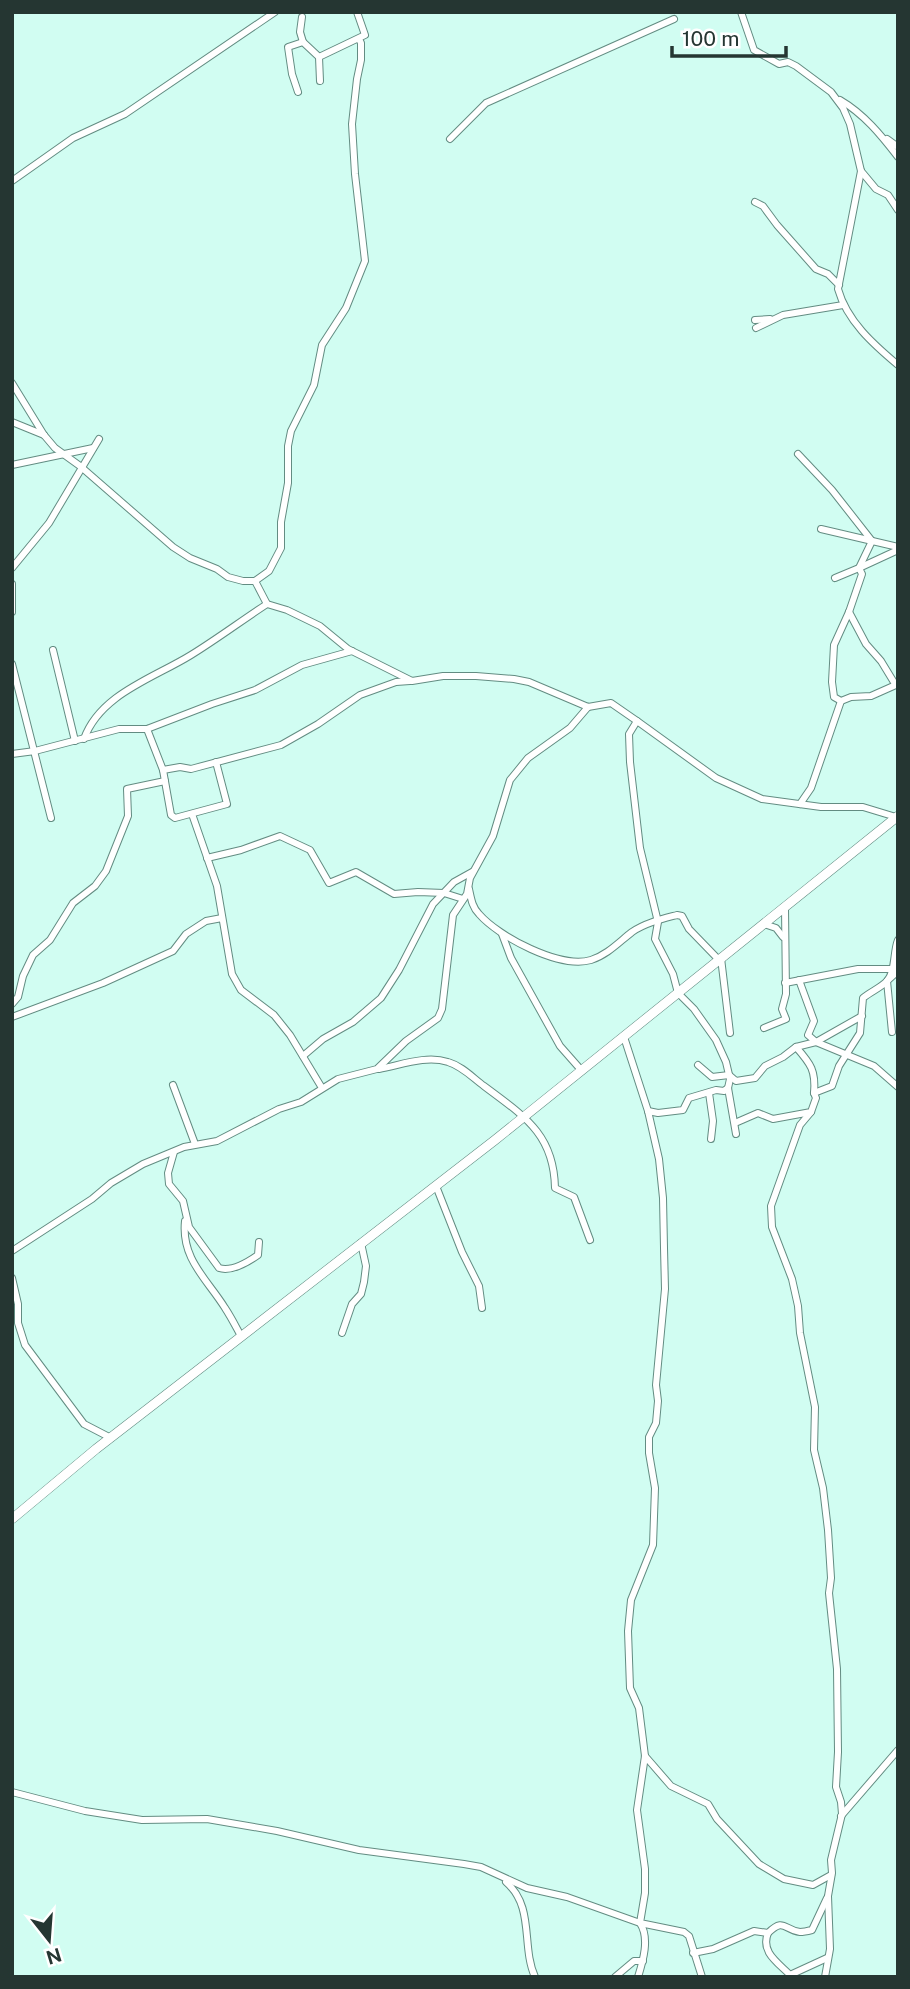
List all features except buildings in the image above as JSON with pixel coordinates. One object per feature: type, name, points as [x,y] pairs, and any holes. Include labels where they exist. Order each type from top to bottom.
[{"type":"street","points":[[12,181],[73,138],[125,114],[275,12]]},
{"type":"street","points":[[318,57],[365,36],[358,12]]},
{"type":"street","points":[[741,12],[754,50],[779,64],[788,62],[796,66],[856,109],[898,157]]},
{"type":"street","points":[[302,17],[300,32],[303,42],[318,57],[320,81]]},
{"type":"street","points":[[450,139],[486,103],[674,19]]},
{"type":"street","points":[[12,383],[44,435],[181,553],[218,569],[228,577],[243,581],[255,581],[269,571],[281,548],[281,522],[288,483],[288,446],[291,431],[314,386],[322,345],[342,315],[365,261],[352,124],[361,60],[359,39]]},
{"type":"street","points":[[298,92],[288,47],[303,42]]},
{"type":"street","points":[[836,97],[850,124],[860,171],[838,289],[843,305],[877,348],[898,364]]},
{"type":"street","points":[[877,131],[898,147]]},
{"type":"street","points":[[860,171],[876,189],[888,195],[898,210]]},
{"type":"street","points":[[755,202],[763,206],[816,269],[828,274],[839,285]]},
{"type":"street","points":[[756,328],[775,319],[807,310],[843,305]]},
{"type":"street","points":[[755,320],[775,319]]},
{"type":"street","points":[[12,422],[44,435]]},
{"type":"street","points":[[12,568],[49,523],[99,439]]},
{"type":"street","points":[[12,465],[93,448]]},
{"type":"street","points":[[799,454],[832,490],[872,541]]},
{"type":"street","points":[[821,529],[898,549]]},
{"type":"street","points":[[859,568],[872,541]]},
{"type":"street","points":[[835,578],[898,549]]},
{"type":"street","points":[[841,701],[833,693],[834,645],[862,574],[859,568]]},
{"type":"street","points":[[255,581],[267,604],[287,610],[320,626],[352,651],[412,681]]},
{"type":"street","points":[[12,584],[12,612]]},
{"type":"street","points":[[84,739],[89,724],[136,684],[161,673],[267,604]]},
{"type":"street","points":[[800,804],[811,788],[841,701],[851,696],[871,696],[897,684],[866,644],[849,612]]},
{"type":"street","points":[[53,650],[75,741]]},
{"type":"street","points":[[12,754],[35,751],[119,729],[147,729],[255,690],[302,664],[352,651]]},
{"type":"street","points":[[12,664],[51,818]]},
{"type":"street","points":[[163,770],[180,767],[191,769],[281,746],[360,695],[396,682],[443,676],[476,676],[529,682],[588,707],[611,703],[716,778],[762,799],[821,807],[863,807],[897,816]]},
{"type":"street","points":[[377,1069],[406,1041],[438,1018],[442,1009],[453,915],[493,836],[510,780],[528,758],[570,728],[588,707]]},
{"type":"street","points":[[637,721],[629,734],[629,740],[638,831],[658,920],[655,939],[673,974],[678,993],[694,1009],[716,1040],[729,1075],[728,1088],[736,1134]]},
{"type":"street","points":[[147,729],[163,770],[171,815],[175,818],[228,804],[216,762]]},
{"type":"street","points":[[12,1004],[18,997],[23,976],[33,955],[50,940],[73,903],[95,886],[106,871],[128,816],[127,789],[164,781]]},
{"type":"street","points":[[192,814],[217,886],[232,974],[242,990],[274,1015],[322,1088]]},
{"type":"street","points":[[12,1519],[241,1336],[525,1117],[897,816]]},
{"type":"street","points":[[207,858],[241,850],[280,836],[310,850],[329,883],[356,872],[394,894],[418,892],[463,899]]},
{"type":"street","points":[[303,1056],[323,1039],[353,1022],[381,998],[399,970],[433,904],[454,883],[474,871]]},
{"type":"street","points":[[469,886],[471,901],[478,913],[524,946],[547,955],[590,960],[607,952],[632,932],[658,920],[682,916],[689,929],[720,959],[730,1033]]},
{"type":"street","points":[[764,1028],[786,1019],[782,1009],[786,994],[785,908]]},
{"type":"street","points":[[12,1017],[103,983],[173,951],[186,934],[206,921],[222,918]]},
{"type":"street","points":[[764,923],[776,928],[784,938]]},
{"type":"street","points":[[502,932],[511,958],[560,1046],[582,1071]]},
{"type":"street","points":[[814,1093],[832,1086],[839,1066],[860,1033],[863,998],[887,981],[895,970],[894,950],[898,940]]},
{"type":"street","points":[[785,983],[858,969],[895,970]]},
{"type":"street","points":[[799,980],[814,1021],[808,1035],[846,1056],[874,1066],[898,1087]]},
{"type":"street","points":[[887,981],[892,1032]]},
{"type":"street","points":[[698,1065],[712,1077],[729,1075],[736,1081],[755,1078],[765,1066],[796,1047],[817,1042],[862,1016]]},
{"type":"street","points":[[624,1037],[648,1111],[659,1159],[663,1198],[665,1289],[656,1385],[656,1423],[649,1437],[655,1488],[653,1545],[631,1600],[628,1630],[630,1688],[639,1708],[645,1756],[637,1810],[645,1869],[645,1893],[639,1923],[644,1930],[643,1961],[638,1977]]},
{"type":"street","points":[[796,1047],[809,1062],[815,1075],[816,1098],[811,1112],[800,1125],[771,1206],[772,1227],[783,1250],[798,1306],[800,1333],[815,1407],[814,1450],[826,1511],[831,1578],[829,1593],[837,1669],[836,1787],[841,1802],[841,1816],[833,1849],[828,1896],[830,1949],[825,1977]]},
{"type":"street","points":[[12,1251],[127,1173],[195,1144],[217,1141],[232,1135],[279,1109],[300,1102],[338,1079],[421,1060],[449,1062],[463,1069],[536,1127],[554,1167],[555,1188],[575,1197],[590,1240]]},
{"type":"street","points":[[173,1085],[195,1144]]},
{"type":"street","points":[[648,1111],[658,1113],[683,1110],[689,1098],[728,1088]]},
{"type":"street","points":[[709,1093],[713,1121],[711,1139]]},
{"type":"street","points":[[734,1123],[758,1113],[773,1119],[811,1112]]},
{"type":"street","points":[[174,1152],[168,1173],[169,1184],[183,1201],[185,1238],[200,1275],[225,1306],[241,1336]]},
{"type":"street","points":[[436,1186],[462,1252],[479,1286],[482,1308]]},
{"type":"street","points":[[185,1215],[196,1237],[219,1268],[224,1270],[258,1255],[259,1242]]},
{"type":"street","points":[[342,1333],[352,1304],[361,1294],[364,1282],[366,1266],[361,1243]]},
{"type":"street","points":[[12,1278],[18,1304],[18,1323],[25,1345],[84,1424],[111,1438]]},
{"type":"street","points":[[841,1816],[898,1750]]},
{"type":"street","points":[[645,1756],[671,1786],[708,1804],[717,1819],[759,1864],[784,1879],[813,1885],[832,1873]]},
{"type":"street","points":[[12,1792],[85,1811],[142,1820],[207,1819],[277,1831],[359,1850],[481,1867],[517,1891],[524,1912],[531,1967],[535,1977]]},
{"type":"street","points":[[502,1879],[567,1897],[639,1923],[684,1932],[689,1936],[702,1977]]},
{"type":"street","points":[[827,1958],[791,1976],[770,1956],[764,1942],[775,1926],[784,1925],[799,1932],[812,1930],[828,1896]]},
{"type":"street","points":[[693,1953],[713,1949],[754,1931],[768,1933]]},
{"type":"street","points":[[615,1977],[634,1961],[643,1961]]}]
